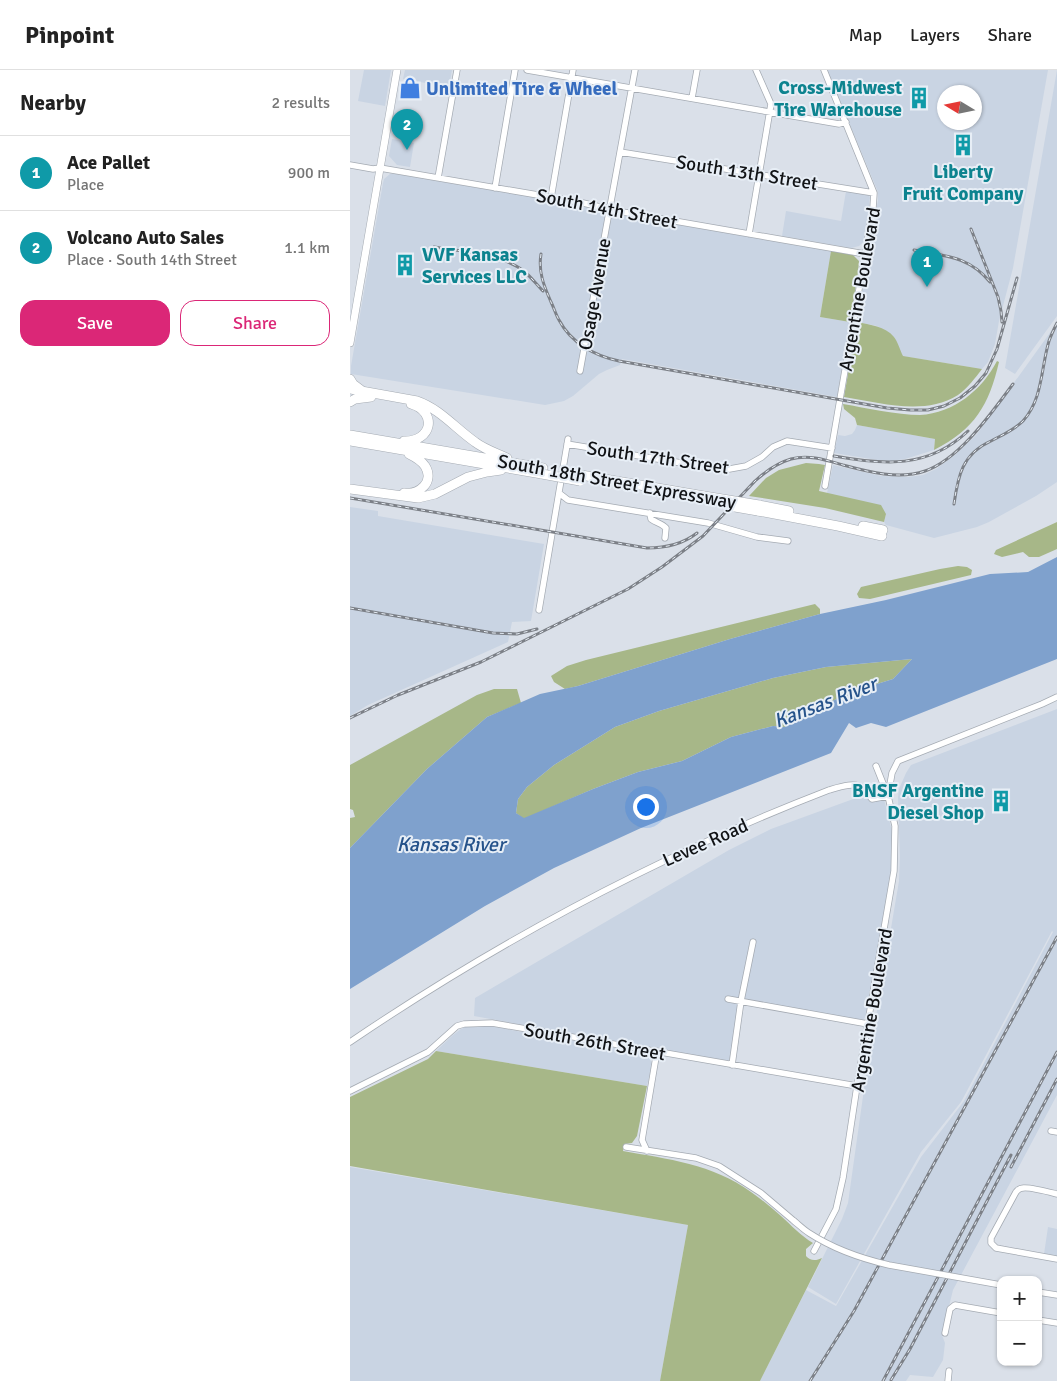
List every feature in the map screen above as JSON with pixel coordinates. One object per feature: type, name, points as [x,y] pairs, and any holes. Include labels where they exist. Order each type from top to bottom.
[{"type":"highway","points":[[350,379],[353,384],[363,391]]},
{"type":"highway","points":[[350,389],[426,404],[439,412],[479,445],[520,464]]},
{"type":"highway","points":[[350,402],[355,398],[369,397],[414,405],[424,412],[428,428],[422,436],[412,441],[398,440],[388,442]]},
{"type":"highway","name":"South 18th Street Expressway","points":[[352,438],[405,451],[512,469],[543,471]]},
{"type":"highway","name":"South 18th Street Expressway","points":[[352,438],[388,442],[520,464],[543,471],[758,508],[882,533]]},
{"type":"highway","points":[[350,483],[412,494],[419,491],[426,484],[428,478],[426,467],[418,459],[405,451]]},
{"type":"highway","points":[[350,489],[418,498],[435,494],[468,477],[512,469]]},
{"type":"main road","points":[[350,344],[398,70]]},
{"type":"street","points":[[438,178],[457,70]]},
{"type":"street","points":[[495,188],[515,70]]},
{"type":"street","points":[[527,70],[840,124],[846,122]]},
{"type":"street","points":[[551,198],[573,70]]},
{"type":"street","name":"Osage Avenue","points":[[580,370],[634,70]]},
{"type":"street","points":[[692,98],[697,70]]},
{"type":"street","points":[[749,234],[771,104],[756,70]]},
{"type":"street","name":"Argentine Boulevard","points":[[824,70],[874,194],[825,486]]},
{"type":"street","name":"South 13th Street","points":[[620,152],[874,194]]},
{"type":"street","name":"South 14th Street","points":[[350,165],[438,178],[865,254]]},
{"type":"street","name":"South 17th Street","points":[[559,493],[567,442],[724,470],[746,466],[762,457],[773,447],[787,441],[832,448]]},
{"type":"street","points":[[539,610],[559,493],[568,500],[650,513],[714,525],[757,537],[788,541]]},
{"type":"street","points":[[650,513],[651,519],[654,522],[663,524],[666,528],[665,538]]},
{"type":"street","points":[[888,796],[892,773],[898,761],[1057,697]]},
{"type":"street","name":"Argentine Boulevard","points":[[814,1251],[836,1209],[843,1178],[894,871],[895,826],[888,796],[876,766]]},
{"type":"street","name":"Levee Road","points":[[350,1042],[493,951],[593,896],[696,846],[801,801],[844,786],[855,785],[863,788],[872,799],[888,796]]},
{"type":"street","points":[[732,1065],[741,1001],[753,942]]},
{"type":"street","points":[[728,999],[868,1024]]},
{"type":"street","name":"South 26th Street","points":[[350,1091],[428,1052],[452,1030],[464,1024],[492,1023],[857,1086]]},
{"type":"street","points":[[647,1151],[642,1140],[657,1051]]},
{"type":"street","points":[[626,1147],[696,1158],[718,1166],[761,1193],[809,1234],[871,1261],[889,1266],[997,1284]]},
{"type":"street","points":[[1057,1194],[1022,1188],[1016,1192],[991,1238],[991,1244],[996,1248],[1057,1259]]},
{"type":"street","points":[[1042,1293],[1057,1295]]},
{"type":"street","points":[[945,1333],[950,1308],[955,1305],[997,1312]]},
{"type":"street","points":[[1042,1321],[1057,1323]]},
{"type":"street","points":[[948,1381],[950,1371]]},
{"type":"shaded area","points":[[364,70],[391,70],[385,106],[358,101]]},
{"type":"shaded area","points":[[405,70],[452,70],[449,87],[403,79]]},
{"type":"shaded area","points":[[827,70],[1048,70],[1013,268],[995,344],[988,362],[982,369],[902,356],[895,338],[877,326],[857,322],[878,192]]},
{"type":"shaded area","points":[[1057,70],[1057,316],[1015,374],[1005,368]]},
{"type":"shaded area","points":[[392,139],[414,143],[410,167],[397,165],[389,156]]},
{"type":"shaded area","points":[[390,174],[592,207],[616,214],[831,251],[820,317],[850,322],[837,397],[622,359],[620,365],[599,374],[573,396],[564,401],[545,405],[351,374],[383,183],[384,179]]},
{"type":"shaded area","points":[[846,191],[869,195],[870,198],[864,241],[859,246],[851,248],[782,236],[786,211],[841,221]]},
{"type":"shaded area","points":[[1057,323],[1057,482],[989,522],[934,538],[886,525],[884,522],[886,514],[827,493],[833,465],[881,476],[908,477],[923,475],[936,469],[955,455],[977,434]]},
{"type":"shaded area","points":[[857,425],[935,439],[934,450],[905,459],[891,461],[834,453],[838,435],[852,434]]},
{"type":"shaded area","points":[[350,507],[378,511],[378,516],[544,544],[531,621],[512,622],[508,642],[368,705],[350,716]]},
{"type":"shaded area","points":[[1057,709],[1057,1095],[953,1290],[942,1335],[945,1343],[943,1360],[933,1377],[910,1375],[906,1381],[760,1381],[806,1290],[836,1306],[921,1157],[964,1101],[1053,932],[961,1102],[921,1152],[836,1304],[808,1287],[848,1203],[865,1082],[899,881],[898,797],[899,789],[906,773],[911,765]]},
{"type":"shaded area","points":[[882,791],[892,831],[891,873],[866,1016],[863,1020],[858,1021],[740,999],[730,1058],[726,1062],[474,1016],[475,998],[729,850],[771,829],[856,798]]},
{"type":"shaded area","points":[[483,1025],[643,1053],[649,1057],[652,1064],[647,1086],[436,1051],[461,1029],[467,1026]]},
{"type":"shaded area","points":[[350,1167],[688,1225],[660,1381],[350,1381]]},
{"type":"shaded area","points":[[1048,1227],[1057,1229],[1057,1257],[1044,1254]]},
{"type":"green space","points":[[831,251],[853,255],[859,261],[850,322],[820,317]]},
{"type":"green space","points":[[857,322],[886,330],[897,341],[903,356],[982,369],[958,395],[931,405],[888,405],[844,397]]},
{"type":"green space","points":[[997,361],[999,362],[990,391],[978,414],[960,433],[934,450],[935,439],[857,425],[855,418],[844,409],[843,404],[911,415],[944,410],[966,398],[975,390],[991,372]]},
{"type":"green space","points":[[806,463],[825,465],[819,491],[881,505],[886,514],[884,522],[825,508],[749,496],[766,478],[779,470]]},
{"type":"green space","points":[[1057,522],[1057,549],[1039,557],[1029,557],[1023,552],[1002,557],[994,554],[996,550]]},
{"type":"green space","points":[[958,566],[967,567],[972,570],[971,575],[870,599],[859,598],[857,594],[861,587]]},
{"type":"green space","points":[[815,604],[820,609],[820,614],[730,639],[578,686],[565,689],[554,682],[551,676],[567,666],[586,660]]},
{"type":"green space","points":[[912,659],[893,679],[877,684],[861,696],[845,695],[803,715],[785,727],[773,726],[731,737],[682,761],[638,772],[524,819],[516,813],[518,799],[527,787],[554,765],[615,727],[659,711],[773,678],[826,667]]},
{"type":"green space","points":[[494,689],[517,689],[521,703],[487,717],[427,769],[350,848],[350,818],[355,817],[353,810],[350,809],[350,765],[477,695]]},
{"type":"green space","points":[[436,1051],[647,1086],[637,1136],[632,1143],[624,1144],[623,1151],[689,1164],[721,1175],[758,1197],[813,1243],[806,1249],[806,1256],[813,1260],[822,1258],[760,1381],[660,1381],[688,1225],[350,1166],[350,1097],[428,1059]]},
{"type":"water","name":"Kansas River","points":[[1057,557],[1057,659],[886,727],[871,723],[856,728],[849,723],[831,753],[641,828],[554,868],[485,906],[350,989],[350,848],[427,769],[487,717],[540,694],[578,686],[730,639],[820,614],[990,574],[1028,572]],"holes":[[[912,659],[893,679],[877,684],[861,696],[845,695],[803,715],[785,727],[773,726],[731,737],[682,761],[638,772],[524,818],[516,813],[518,799],[527,787],[554,765],[615,727],[659,711],[773,678],[826,667]]]},
{"type":"railway","points":[[971,229],[998,297],[1002,322]]},
{"type":"railway","points":[[434,247],[481,254],[504,260],[524,271],[543,291]]},
{"type":"railway","points":[[914,250],[956,258],[974,267],[990,282]]},
{"type":"railway","points":[[541,254],[540,267],[542,279],[559,320],[577,342],[601,356],[619,361],[887,408],[910,410],[928,410],[944,406],[960,398],[975,386],[986,373],[997,349],[1017,278]]},
{"type":"railway","points":[[954,504],[957,484],[968,459],[981,446],[1016,427],[1030,412],[1038,393],[1049,341],[1057,323]]},
{"type":"railway","points":[[350,718],[398,695],[481,662],[628,589],[662,567],[703,536],[755,481],[781,463],[791,459],[810,457],[853,468],[894,475],[915,474],[938,465],[963,446],[1013,384]]},
{"type":"railway","points":[[834,456],[870,461],[905,461],[937,452],[953,443],[968,431]]},
{"type":"railway","points":[[350,498],[647,548],[674,545],[697,533]]},
{"type":"railway","points":[[350,608],[493,633],[517,634],[537,629]]},
{"type":"railway","points":[[810,1381],[854,1311],[1057,937]]},
{"type":"railway","points":[[883,1381],[1057,1052]]},
{"type":"railway","points":[[1011,1167],[1057,1079]]},
{"type":"railway","points":[[891,1380],[910,1349],[1011,1155]]},
{"type":"place","name":"Unlimited Tire & Wheel","points":[[410,88]]},
{"type":"place","name":"Cross-Midwest Tire Warehouse","points":[[919,98]]},
{"type":"place","name":"Liberty Fruit Company","points":[[963,145]]},
{"type":"place","name":"Volcano Auto Sales","points":[[407,150]]},
{"type":"place","name":"VVF Kansas Services LLC","points":[[405,265]]},
{"type":"place","name":"Ace Pallet","points":[[927,287]]},
{"type":"place","name":"BNSF Argentine Diesel Shop","points":[[1001,801]]}]
